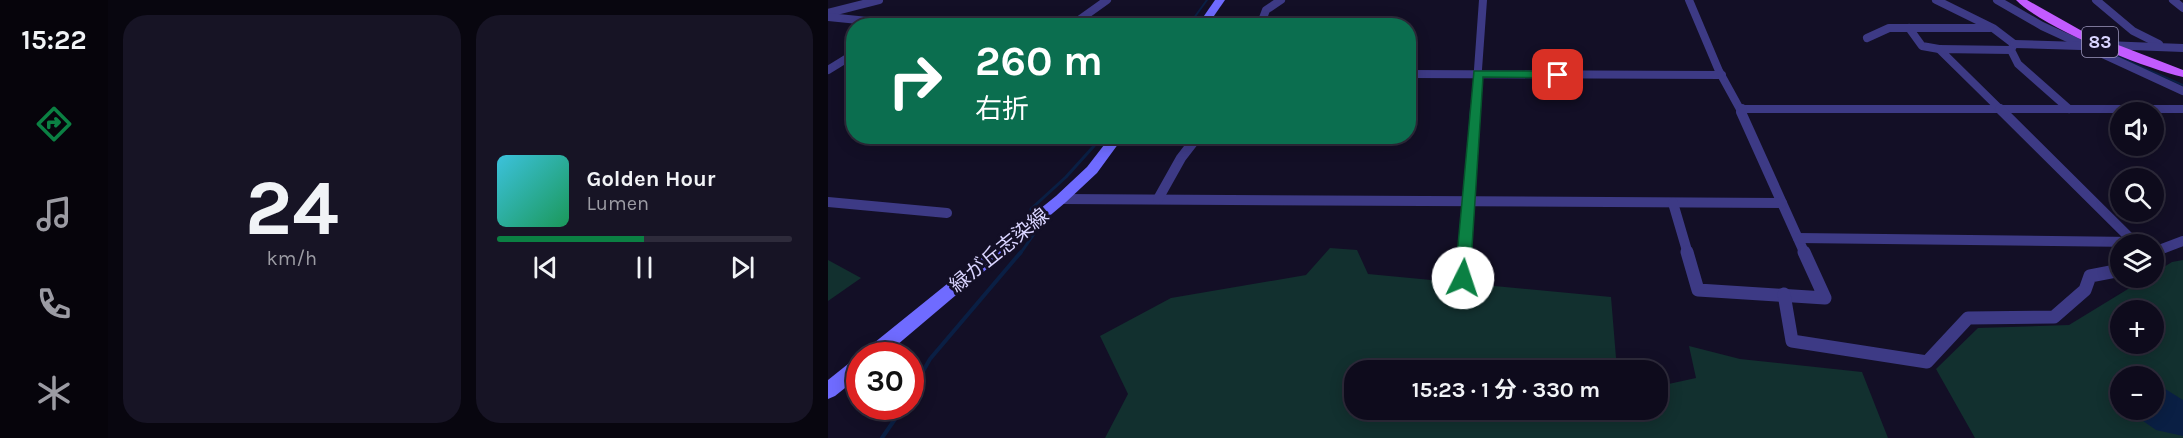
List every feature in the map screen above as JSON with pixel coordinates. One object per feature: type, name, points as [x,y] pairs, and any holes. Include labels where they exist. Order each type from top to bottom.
[{"type":"main road","name":"83","points":[[2021,0],[2053,19],[2112,45],[2183,72]]},
{"type":"main road","name":"83","points":[[2031,0],[2049,13],[2112,45]]},
{"type":"street","points":[[828,15],[849,6],[867,6],[879,0]]},
{"type":"street","points":[[1082,18],[1107,0]]},
{"type":"street","points":[[1207,18],[1220,0]]},
{"type":"street","points":[[1263,18],[1266,10],[1281,0]]},
{"type":"street","points":[[1463,278],[1483,0]]},
{"type":"street","points":[[1689,0],[1734,101],[1742,109],[2183,109]]},
{"type":"street","points":[[1936,0],[1993,28],[2012,47],[2018,64],[2069,109]]},
{"type":"street","points":[[1996,0],[2042,26],[2183,91]]},
{"type":"street","points":[[2096,0],[2133,32],[2183,54]]},
{"type":"street","points":[[2174,0],[2183,8]]},
{"type":"street","points":[[828,15],[854,18]]},
{"type":"street","points":[[1867,38],[1889,28],[1993,28]]},
{"type":"street","points":[[1909,28],[1922,46],[1939,49],[2112,45],[2183,48]]},
{"type":"street","points":[[1939,49],[2129,234]]},
{"type":"street","points":[[828,70],[846,59]]},
{"type":"street","points":[[1416,74],[1722,75]]},
{"type":"street","points":[[1674,202],[1698,290],[1825,297],[1740,112],[1742,109]]},
{"type":"street","name":"緑が丘志染線","points":[[888,342],[1061,199],[1092,170],[1112,144]]},
{"type":"street","points":[[1158,199],[1181,158],[1192,144]]},
{"type":"street","points":[[1061,199],[1782,203]]},
{"type":"street","points":[[828,202],[947,213]]},
{"type":"street","points":[[1798,238],[2110,243]]},
{"type":"street","points":[[2164,248],[2183,241]]},
{"type":"street","points":[[1784,294],[1792,341],[1927,362],[1968,318],[2054,317],[2085,290],[2090,276],[2110,272]]},
{"type":"street","points":[[828,391],[846,376]]},
{"type":"green space","points":[[1330,248],[1357,250],[1368,274],[1611,297],[1616,360],[1344,360],[1344,420],[1668,420],[1668,384],[1696,378],[1689,346],[1740,359],[1862,372],[1888,438],[1105,438],[1128,394],[1100,336],[1171,298],[1306,275]]},
{"type":"green space","points":[[828,260],[861,278],[828,301]]},
{"type":"green space","points":[[2183,260],[2183,438],[1975,438],[1936,369],[1978,328],[2069,325],[2130,288],[2164,288],[2164,267],[2172,262]]},
{"type":"water","points":[[2164,388],[2183,400],[2183,436],[2156,430],[2143,421],[2164,420]]},
{"type":"waterway","points":[[1194,18],[1207,0]]},
{"type":"waterway","points":[[2083,41],[2183,85]]},
{"type":"waterway","points":[[1033,217],[1031,209],[1066,177],[1096,144]]},
{"type":"waterway","points":[[1020,254],[1036,231],[1034,224]]},
{"type":"waterway","points":[[924,370],[930,359],[1021,252]]},
{"type":"waterway","points":[[882,438],[894,420]]},
{"type":"route","points":[[1463,278],[1478,74],[1558,75]]}]
